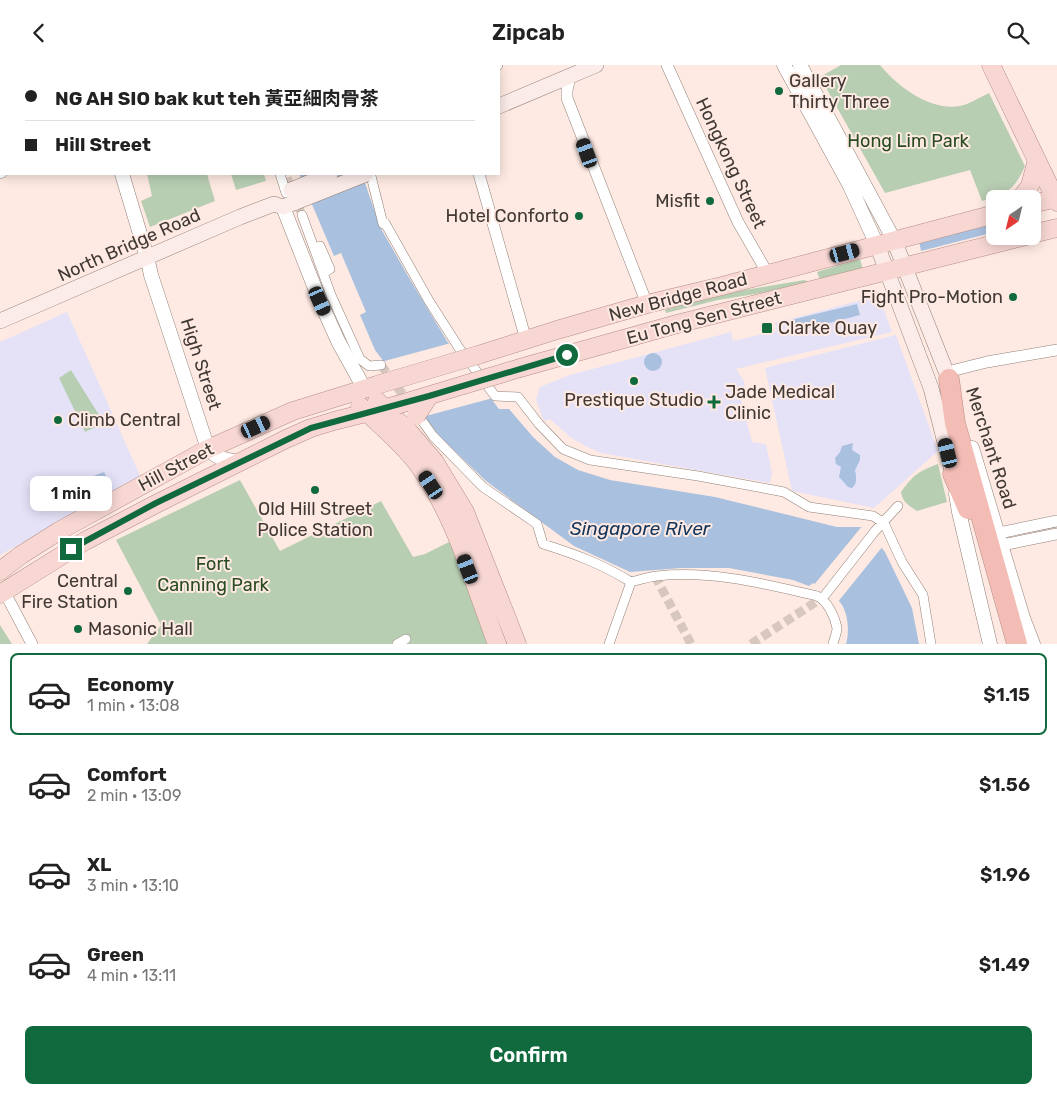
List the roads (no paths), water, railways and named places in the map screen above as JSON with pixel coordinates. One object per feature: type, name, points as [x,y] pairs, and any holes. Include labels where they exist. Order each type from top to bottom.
[{"type":"highway","points":[[948,375],[955,423],[1017,644]]},
{"type":"highway","points":[[953,474],[968,509],[1004,644]]},
{"type":"main road","points":[[503,102],[570,77],[596,65]]},
{"type":"main road","points":[[991,65],[1056,199],[1041,202]]},
{"type":"main road","points":[[1027,190],[1030,186],[1037,160]]},
{"type":"main road","name":"North Bridge Road","points":[[0,321],[240,217],[328,175]]},
{"type":"main road","name":"North Bridge Road","points":[[288,194],[369,175]]},
{"type":"main road","name":"New Bridge Road","points":[[372,386],[647,304],[768,274],[986,215]]},
{"type":"main road","points":[[1041,232],[1057,228]]},
{"type":"main road","points":[[885,243],[932,388],[953,474]]},
{"type":"main road","name":"Eu Tong Sen Street","points":[[382,408],[677,324],[990,245]]},
{"type":"main road","points":[[796,266],[811,273],[813,285],[808,291]]},
{"type":"main road","name":"Merchant Road","points":[[895,269],[948,375]]},
{"type":"main road","points":[[647,304],[652,315],[677,324]]},
{"type":"main road","points":[[372,386],[400,444],[417,462],[455,533],[497,644]]},
{"type":"main road","name":"Hill Street","points":[[0,571],[59,531],[208,449],[293,411],[372,386]]},
{"type":"main road","points":[[347,394],[416,424],[434,461],[465,512],[517,644]]},
{"type":"main road","points":[[416,424],[429,396]]},
{"type":"main road","name":"Hill Street","points":[[1,589],[84,541],[239,462],[311,428],[382,408]]},
{"type":"street","name":"Hongkong Street","points":[[667,65],[738,222],[768,274]]},
{"type":"street","points":[[784,65],[850,186],[885,243]]},
{"type":"street","points":[[800,65],[885,243]]},
{"type":"street","points":[[570,77],[567,89],[568,101],[647,304]]},
{"type":"street","name":"High Street","points":[[122,175],[148,257],[151,275],[208,449]]},
{"type":"street","points":[[369,175],[383,224],[386,223]]},
{"type":"street","points":[[479,175],[526,340]]},
{"type":"street","points":[[378,189],[386,223],[429,301],[459,348],[495,396],[518,397],[539,424],[563,449],[590,460],[698,476],[784,492],[809,507],[873,516],[884,523],[902,562],[923,595],[931,644]]},
{"type":"street","points":[[288,194],[360,359],[369,366],[381,365]]},
{"type":"street","points":[[288,194],[324,309],[338,341],[372,386]]},
{"type":"street","points":[[948,375],[1057,350]]},
{"type":"street","name":"Merchant Road","points":[[948,375],[1033,644]]},
{"type":"street","points":[[416,424],[433,435],[483,487],[537,524],[543,544],[585,557],[631,582],[655,576],[680,574],[728,577],[818,596],[824,599],[833,615],[837,629],[833,644]]},
{"type":"street","points":[[208,449],[216,457],[223,460],[239,462]]},
{"type":"street","points":[[953,474],[958,512],[990,644]]},
{"type":"street","points":[[824,599],[875,531],[898,506]]},
{"type":"street","points":[[1000,539],[1031,527],[1057,521]]},
{"type":"street","points":[[1031,527],[1035,539]]},
{"type":"street","points":[[1000,539],[1035,539],[1057,534]]},
{"type":"street","points":[[609,644],[631,582]]},
{"type":"street","points":[[1,589],[32,644]]},
{"type":"street","points":[[397,644],[406,639]]},
{"type":"water","name":"Singapore River","points":[[299,175],[362,175],[380,227],[447,341],[499,409],[509,409],[533,437],[555,457],[578,470],[610,480],[715,497],[837,527],[865,527],[885,552],[912,608],[919,644],[846,644],[848,626],[844,608],[837,599],[813,583],[809,586],[793,580],[729,568],[681,568],[630,572],[574,546],[486,481],[441,438],[375,350],[360,315],[366,312],[341,253],[334,256]]},
{"type":"water","points":[[986,223],[986,234],[921,251],[919,241]]},
{"type":"water","points":[[857,304],[860,315],[794,332],[791,320]]},
{"type":"water","points":[[653,353],[659,356],[662,362],[659,368],[653,371],[647,368],[644,362],[647,356]]},
{"type":"water","points":[[853,443],[852,450],[860,455],[860,460],[855,470],[856,482],[852,488],[848,487],[839,477],[841,467],[836,464],[835,458],[842,446]]},
{"type":"water","points":[[104,472],[111,485],[86,495],[80,481]]},
{"type":"tunnel","points":[[287,178],[302,215]]},
{"type":"tunnel","points":[[381,365],[409,403]]},
{"type":"tunnel","points":[[655,576],[691,644]]},
{"type":"tunnel","points":[[751,644],[822,598]]},
{"type":"place","name":"Gallery Thirty Three","points":[[779,91]]},
{"type":"place","name":"Misfit","points":[[710,201]]},
{"type":"place","name":"Hotel Conforto","points":[[579,216]]},
{"type":"place","name":"Fight Pro-Motion","points":[[1013,297]]},
{"type":"place","name":"Clarke Quay","points":[[767,328]]},
{"type":"place","name":"Prestique Studio","points":[[634,381]]},
{"type":"place","name":"Jade Medical Clinic","points":[[714,402]]},
{"type":"place","name":"Climb Central","points":[[58,420]]},
{"type":"place","name":"Old Hill Street Police Station","points":[[315,490]]},
{"type":"place","name":"Central Fire Station","points":[[128,591]]},
{"type":"place","name":"Masonic Hall","points":[[78,629]]},
{"type":"park label","name":"Hong Lim Park","points":[[908,141]]},
{"type":"park label","name":"Fort Canning Park","points":[[213,574]]}]
